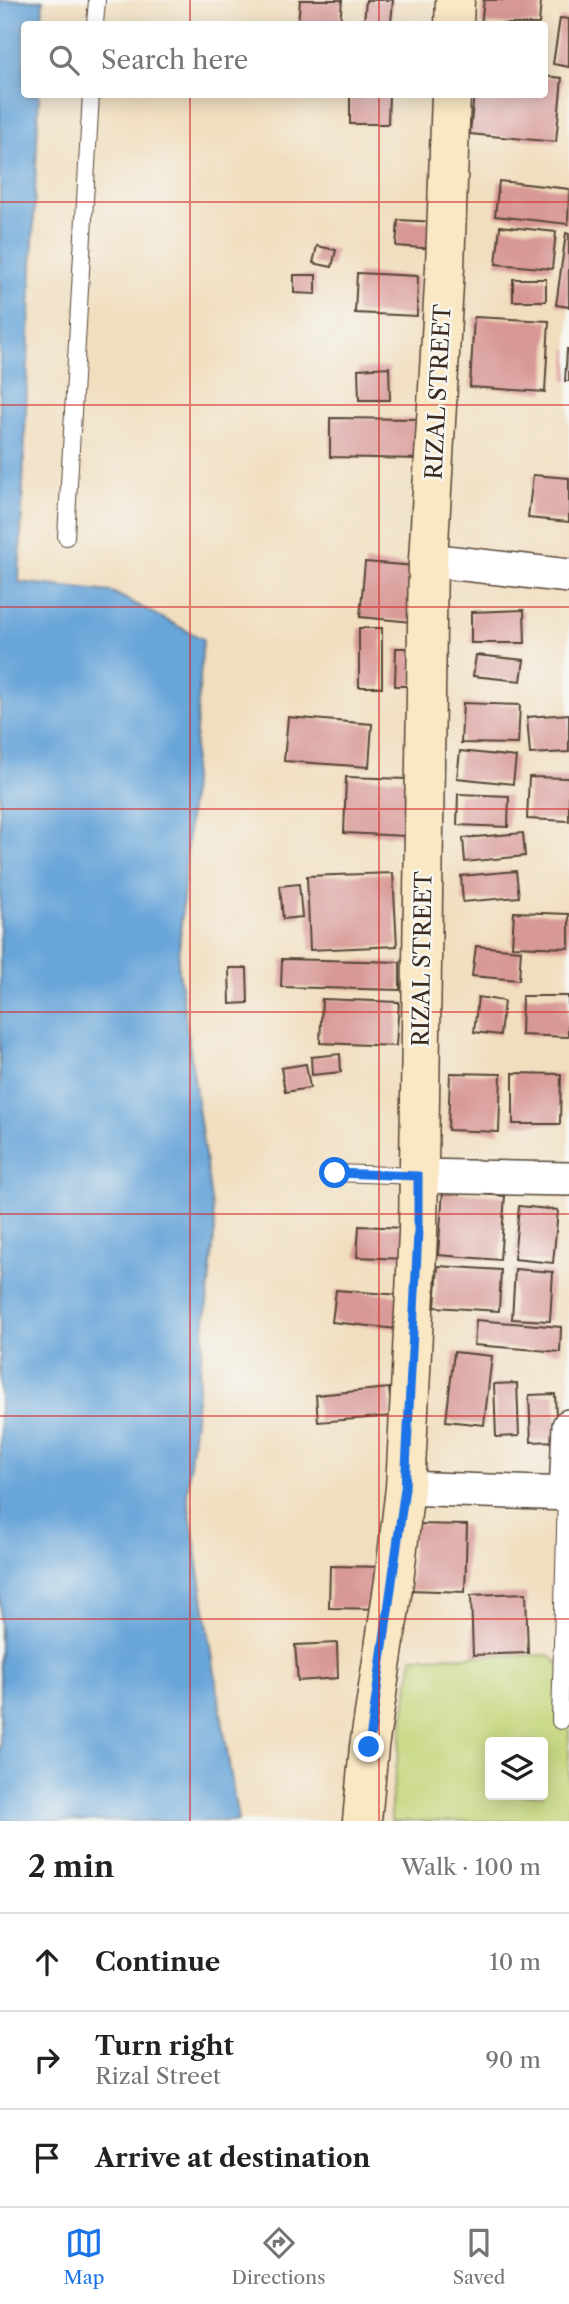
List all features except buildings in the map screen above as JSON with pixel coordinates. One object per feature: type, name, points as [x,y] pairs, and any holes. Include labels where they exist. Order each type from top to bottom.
[{"type":"street","points":[[454,21],[455,0]]},
{"type":"street","name":"RIZAL STREET","points":[[362,1821],[369,1747],[405,1488],[418,1246],[428,560],[445,267],[451,98]]},
{"type":"street","points":[[428,560],[569,576]]},
{"type":"street","points":[[418,1176],[569,1179]]},
{"type":"street","points":[[405,1488],[568,1494],[569,1426]]},
{"type":"lane","points":[[95,21],[96,0]]},
{"type":"lane","points":[[66,537],[91,98]]},
{"type":"lane","points":[[335,1173],[418,1176]]},
{"type":"lane","points":[[559,1721],[568,1494]]},
{"type":"green space","points":[[549,1655],[569,1673],[569,1821],[391,1821],[391,1804],[413,1657]]},
{"type":"water","points":[[0,0],[43,0],[42,21],[21,21],[21,98],[39,98],[19,582],[112,592],[203,639],[178,964],[215,1228],[187,1493],[238,1821],[0,1821]]},
{"type":"route","points":[[335,1173],[418,1176],[418,1233],[405,1488],[369,1747]]}]
